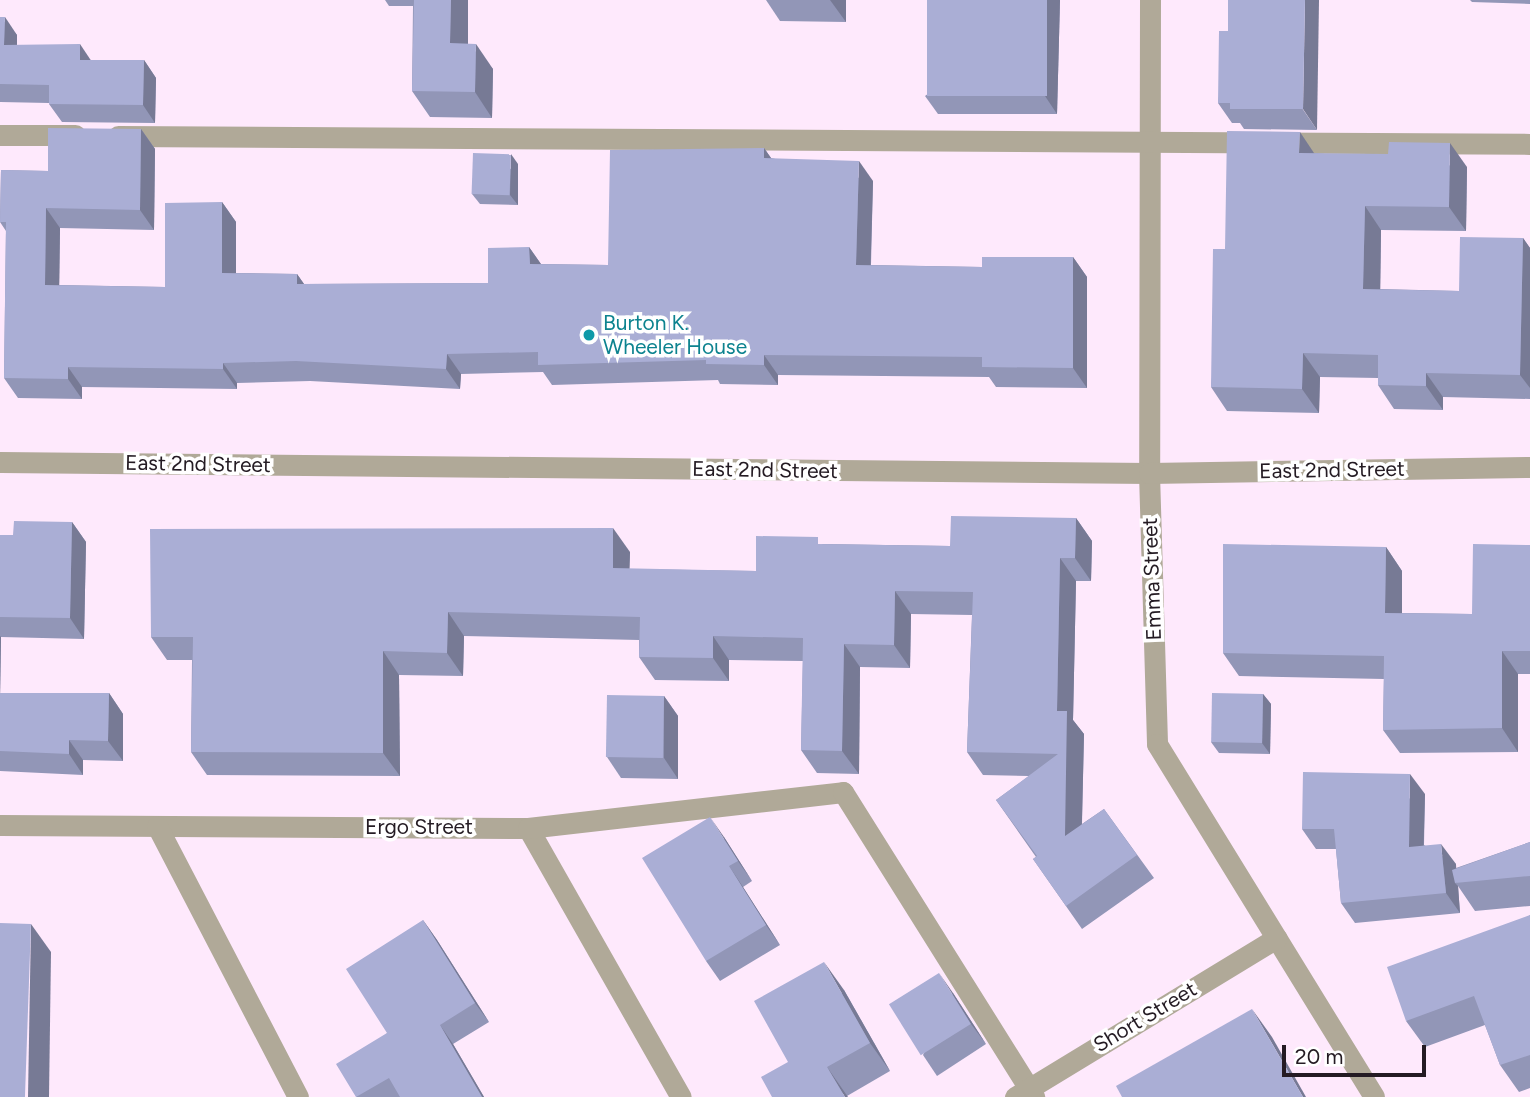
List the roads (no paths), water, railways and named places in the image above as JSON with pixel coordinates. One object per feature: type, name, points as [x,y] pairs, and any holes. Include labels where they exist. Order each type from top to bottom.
[{"type":"street","name":"Emma Street","points":[[1150,0],[1149,474],[1157,744],[1374,1097]]},
{"type":"street","points":[[0,135],[1149,139],[1530,144]]},
{"type":"street","name":"East 2nd Street","points":[[0,462],[1149,474],[1530,467]]},
{"type":"street","name":"Ergo Street","points":[[0,825],[528,828],[843,792],[1026,1094]]},
{"type":"street","points":[[157,826],[298,1097]]},
{"type":"street","points":[[528,828],[681,1097]]},
{"type":"street","name":"Short Street","points":[[1026,1094],[1276,938]]},
{"type":"place","name":"Burton K. Wheeler House","points":[[589,335]]}]
